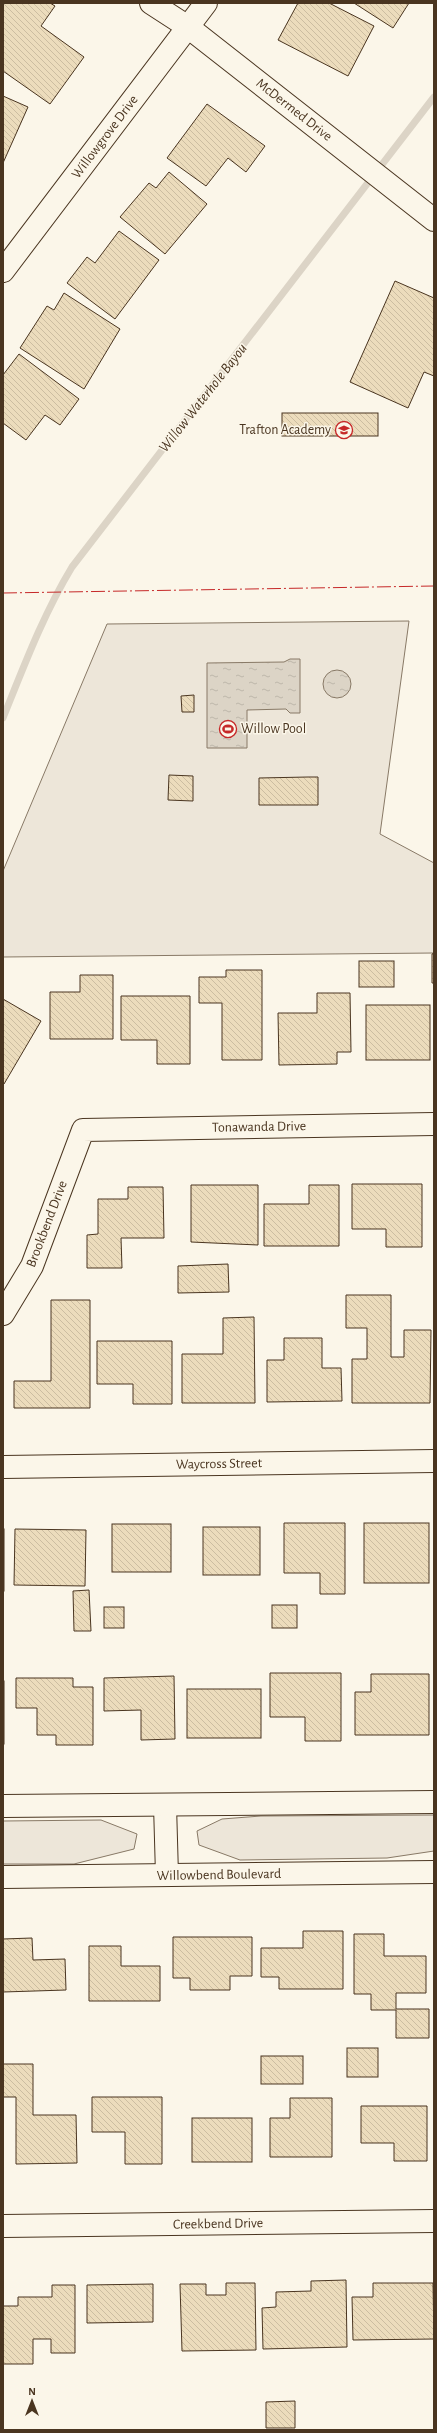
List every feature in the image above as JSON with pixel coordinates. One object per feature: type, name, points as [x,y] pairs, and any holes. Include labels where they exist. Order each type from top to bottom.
[{"type":"street","name":"McDermed Drive","points":[[151,3],[188,27],[434,220]]},
{"type":"street","name":"Willowgrove Drive","points":[[3,271],[206,3]]},
{"type":"street","name":"Tonawanda Drive","points":[[83,1130],[434,1124]]},
{"type":"street","name":"Brookbend Drive","points":[[3,1314],[32,1266],[83,1130]]},
{"type":"street","name":"Waycross Street","points":[[3,1467],[434,1461]]},
{"type":"street","points":[[3,1806],[434,1802]]},
{"type":"street","points":[[165,1805],[167,1876]]},
{"type":"street","points":[[407,1873],[434,1867]]},
{"type":"street","name":"Willowbend Boulevard","points":[[3,1877],[434,1872]]},
{"type":"street","name":"Creekbend Drive","points":[[3,2226],[434,2221]]},
{"type":"shaded area","name":"Willow Pool","points":[[409,621],[380,834],[434,863],[434,953],[3,957],[3,871],[107,624]]},
{"type":"shaded area","points":[[434,1815],[434,1851],[387,1858],[240,1860],[199,1845],[197,1831],[222,1819],[261,1816]]},
{"type":"shaded area","points":[[101,1820],[137,1834],[134,1849],[74,1864],[3,1864],[3,1821]]},
{"type":"water","points":[[290,659],[300,659],[300,713],[290,713],[286,709],[247,710],[247,748],[207,748],[207,663],[284,662]]},
{"type":"water","points":[[337,670],[347,674],[351,684],[347,694],[337,698],[327,694],[323,684],[327,674]]},
{"type":"building","points":[[3,3],[50,3],[55,6],[41,26],[84,57],[50,104],[3,71]]},
{"type":"building","points":[[298,3],[329,3],[374,26],[348,76],[278,40]]},
{"type":"building","points":[[354,3],[409,3],[393,28]]},
{"type":"building","points":[[3,96],[28,107],[3,163]]},
{"type":"building","points":[[207,104],[265,146],[246,172],[228,158],[206,186],[167,158]]},
{"type":"building","points":[[169,172],[207,204],[165,254],[120,217],[149,183],[156,188]]},
{"type":"building","points":[[119,231],[159,260],[115,319],[67,283],[87,257],[95,263]]},
{"type":"building","points":[[395,281],[434,298],[434,376],[424,372],[408,408],[350,382]]},
{"type":"building","points":[[64,293],[120,329],[84,389],[20,348],[47,306],[54,310]]},
{"type":"building","points":[[19,354],[79,399],[60,425],[45,415],[26,440],[3,423],[3,375]]},
{"type":"building","points":[[282,413],[378,413],[378,436],[282,436]]},
{"type":"building","points":[[194,695],[194,712],[182,712],[181,696]]},
{"type":"building","points":[[169,775],[193,776],[193,801],[168,800]]},
{"type":"building","points":[[318,777],[318,805],[259,805],[259,778]]},
{"type":"building","points":[[434,953],[434,983],[432,983],[432,954]]},
{"type":"building","points":[[359,961],[394,961],[394,987],[359,987]]},
{"type":"building","points":[[226,970],[262,970],[262,1060],[222,1060],[222,1003],[199,1003],[199,977],[226,977]]},
{"type":"building","points":[[80,975],[113,975],[113,1039],[50,1039],[50,992],[80,992]]},
{"type":"building","points":[[317,993],[350,993],[351,1052],[337,1052],[337,1064],[279,1065],[278,1013],[317,1013]]},
{"type":"building","points":[[121,996],[190,996],[190,1064],[157,1064],[157,1040],[121,1040]]},
{"type":"building","points":[[3,999],[41,1021],[4,1084],[3,1083]]},
{"type":"building","points":[[366,1005],[430,1005],[430,1060],[366,1060]]},
{"type":"building","points":[[352,1184],[422,1184],[422,1247],[386,1247],[386,1229],[352,1229]]},
{"type":"building","points":[[191,1185],[258,1185],[258,1245],[191,1242]]},
{"type":"building","points":[[309,1185],[339,1185],[339,1246],[264,1246],[264,1204],[309,1204]]},
{"type":"building","points":[[128,1187],[163,1187],[164,1238],[121,1238],[122,1268],[87,1268],[87,1235],[98,1234],[98,1199],[128,1199]]},
{"type":"building","points":[[228,1264],[229,1292],[178,1293],[178,1266]]},
{"type":"building","points":[[346,1295],[391,1295],[391,1357],[404,1357],[404,1330],[431,1330],[430,1403],[352,1403],[352,1359],[367,1359],[367,1328],[346,1328]]},
{"type":"building","points":[[51,1300],[90,1300],[90,1408],[14,1408],[14,1381],[51,1381]]},
{"type":"building","points":[[254,1317],[255,1403],[182,1403],[182,1354],[223,1354],[223,1318]]},
{"type":"building","points":[[284,1338],[322,1338],[322,1368],[341,1368],[342,1401],[267,1402],[267,1360],[284,1360]]},
{"type":"building","points":[[97,1341],[172,1341],[172,1404],[133,1404],[133,1384],[97,1384]]},
{"type":"building","points":[[284,1523],[345,1523],[345,1594],[320,1594],[320,1573],[284,1573]]},
{"type":"building","points":[[364,1523],[429,1523],[429,1583],[364,1583]]},
{"type":"building","points":[[112,1524],[171,1524],[171,1572],[112,1572]]},
{"type":"building","points":[[203,1527],[260,1527],[260,1575],[203,1575]]},
{"type":"building","points":[[4,1529],[4,1591],[3,1591]]},
{"type":"building","points":[[15,1529],[86,1530],[85,1586],[14,1585]]},
{"type":"building","points":[[89,1590],[91,1631],[74,1631],[73,1591]]},
{"type":"building","points":[[272,1605],[297,1605],[297,1628],[272,1628]]},
{"type":"building","points":[[104,1607],[124,1607],[124,1628],[104,1628]]},
{"type":"building","points":[[270,1673],[341,1673],[341,1741],[305,1741],[305,1717],[270,1717]]},
{"type":"building","points":[[371,1674],[429,1674],[429,1735],[355,1735],[355,1692],[371,1692]]},
{"type":"building","points":[[174,1676],[175,1739],[141,1740],[141,1710],[104,1711],[104,1678]]},
{"type":"building","points":[[16,1678],[73,1678],[73,1687],[93,1687],[93,1745],[56,1745],[56,1735],[37,1735],[37,1708],[16,1708]]},
{"type":"building","points":[[4,1681],[4,1744],[3,1744]]},
{"type":"building","points":[[187,1689],[261,1689],[261,1738],[187,1738]]},
{"type":"building","points":[[303,1931],[343,1931],[343,1989],[279,1989],[279,1977],[261,1977],[261,1948],[303,1948]]},
{"type":"building","points":[[354,1934],[384,1934],[384,1956],[426,1956],[426,1993],[396,1993],[396,2009],[429,2009],[429,2038],[396,2038],[396,2010],[371,2010],[371,1994],[354,1994]]},
{"type":"building","points":[[173,1937],[252,1937],[252,1976],[230,1976],[230,1990],[190,1990],[190,1978],[173,1978]]},
{"type":"building","points":[[32,1938],[33,1960],[65,1959],[66,1990],[3,1992],[3,1939]]},
{"type":"building","points":[[89,1946],[121,1946],[121,1966],[160,1966],[160,2001],[89,2001]]},
{"type":"building","points":[[347,2048],[378,2048],[378,2077],[347,2077]]},
{"type":"building","points":[[261,2056],[303,2056],[303,2084],[261,2084]]},
{"type":"building","points":[[3,2064],[33,2064],[33,2115],[76,2115],[77,2163],[16,2164],[16,2097],[3,2097]]},
{"type":"building","points":[[92,2097],[162,2097],[162,2164],[125,2164],[125,2132],[92,2132]]},
{"type":"building","points":[[290,2098],[332,2098],[332,2157],[270,2157],[270,2118],[290,2118]]},
{"type":"building","points":[[361,2106],[427,2106],[427,2161],[394,2161],[394,2143],[361,2143]]},
{"type":"building","points":[[192,2118],[252,2118],[252,2162],[192,2162]]},
{"type":"building","points":[[346,2280],[347,2347],[263,2349],[262,2308],[276,2307],[276,2292],[311,2291],[311,2281]]},
{"type":"building","points":[[226,2283],[255,2283],[256,2350],[182,2351],[180,2284],[206,2284],[206,2295],[226,2295]]},
{"type":"building","points":[[373,2283],[433,2283],[434,2339],[353,2340],[352,2297],[373,2297]]},
{"type":"building","points":[[153,2284],[153,2322],[87,2323],[87,2285]]},
{"type":"building","points":[[52,2285],[75,2285],[75,2353],[51,2353],[51,2339],[33,2339],[33,2364],[3,2364],[3,2306],[18,2306],[18,2297],[52,2297]]},
{"type":"building","points":[[295,2401],[295,2428],[266,2428],[266,2402]]},
{"type":"waterway","name":"Willow Waterhole Bayou","points":[[3,718],[43,622],[72,567],[434,97]]},
{"type":"power","points":[[3,593],[434,586]]},
{"type":"place","name":"Trafton Academy","points":[[344,430]]},
{"type":"place","name":"Willow Pool","points":[[228,729]]}]
